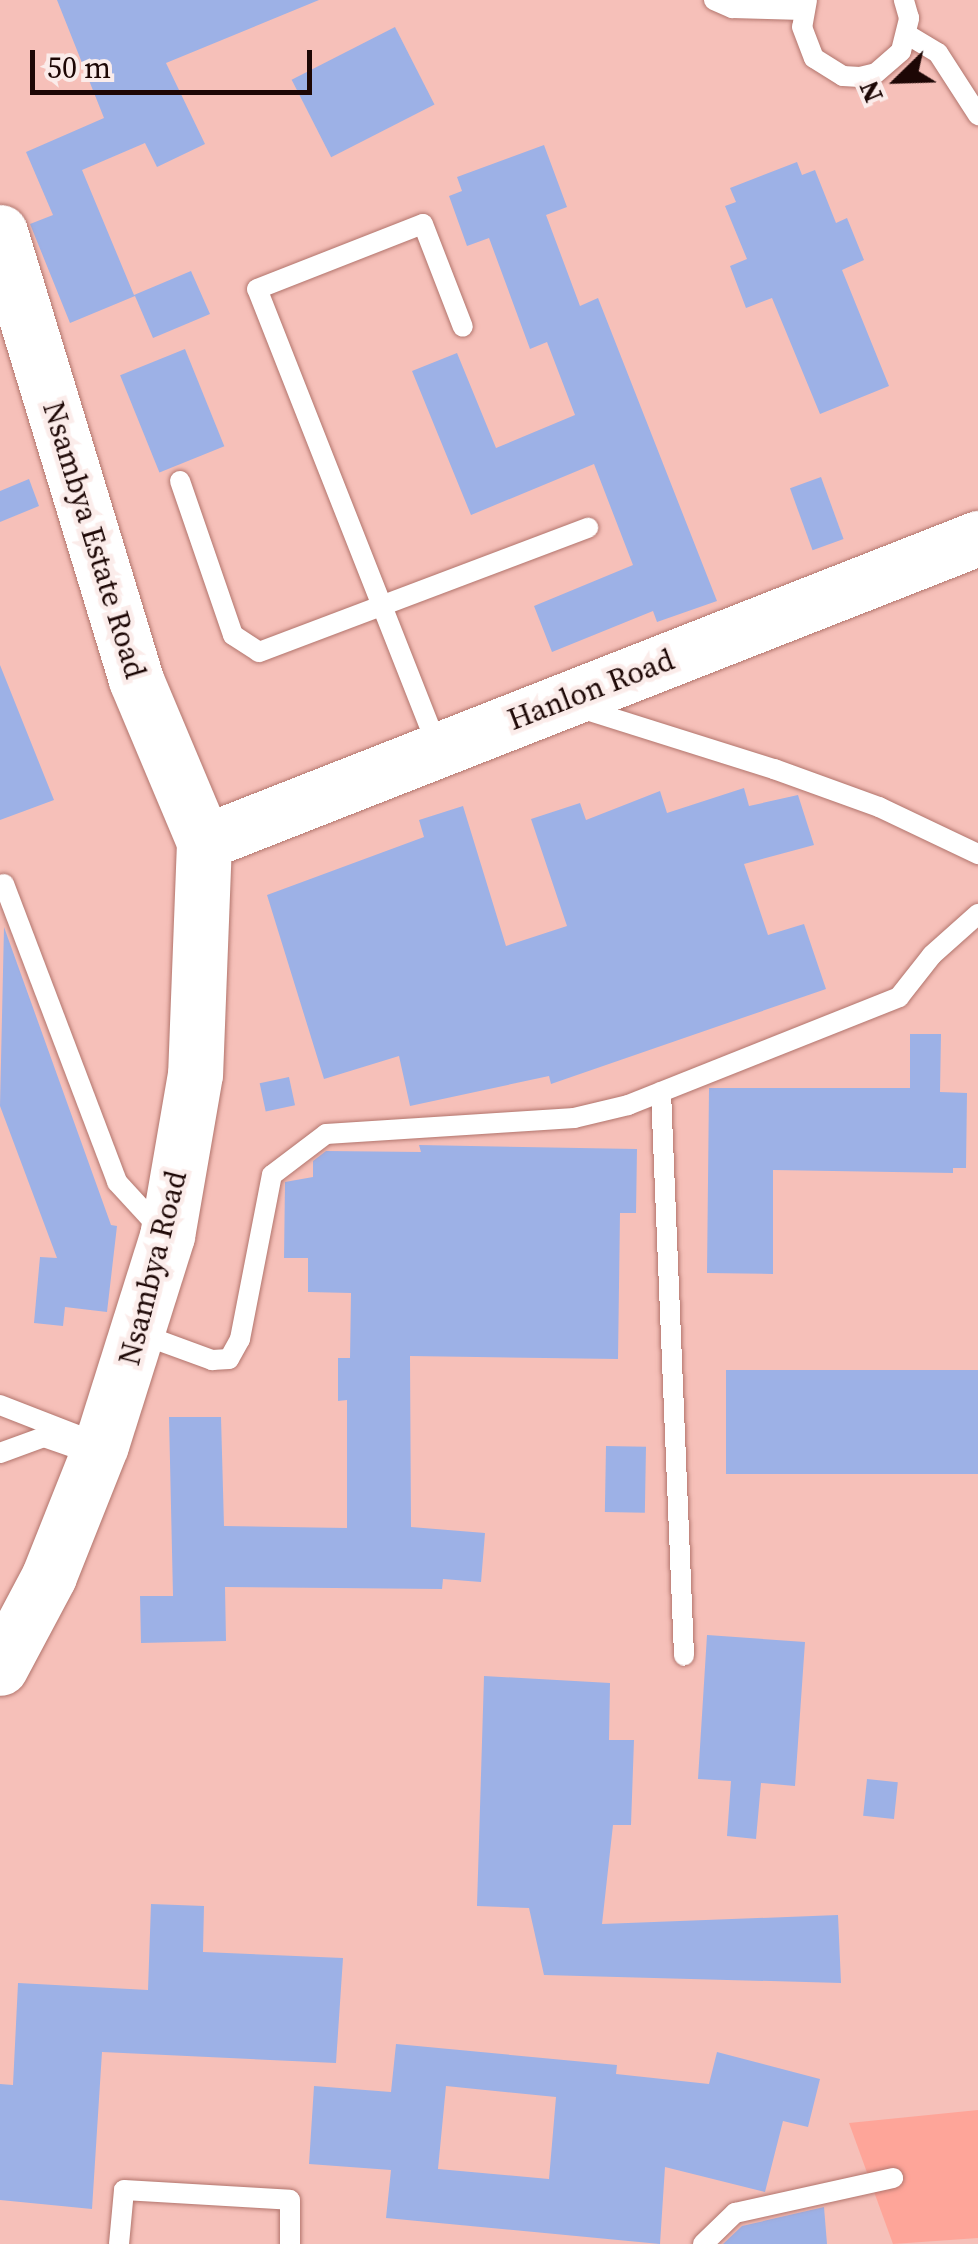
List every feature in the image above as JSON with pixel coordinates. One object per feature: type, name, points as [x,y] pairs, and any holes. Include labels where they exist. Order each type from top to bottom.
[{"type":"main road","name":"Nsambya Estate Road","points":[[0,232],[136,680],[204,842]]},
{"type":"main road","name":"Hanlon Road","points":[[204,842],[978,538]]},
{"type":"main road","name":"Nsambya Road","points":[[0,1668],[49,1576],[99,1450],[141,1334],[166,1236],[195,1074],[204,842]]},
{"type":"lane","points":[[714,0],[732,8],[804,5],[805,44],[814,58],[843,76],[876,73],[901,51],[908,35],[904,0]]},
{"type":"lane","points":[[908,35],[938,53],[978,115]]},
{"type":"lane","points":[[439,750],[257,289],[423,224],[463,326]]},
{"type":"lane","points":[[180,482],[233,636],[259,652],[383,609],[588,528]]},
{"type":"lane","points":[[561,703],[792,775],[978,854]]},
{"type":"lane","points":[[4,884],[117,1182],[166,1236]]},
{"type":"lane","points":[[141,1334],[212,1360],[230,1359],[240,1339],[272,1174],[326,1134],[574,1118],[662,1092],[899,997],[932,955],[978,914]]},
{"type":"lane","points":[[662,1092],[684,1656]]},
{"type":"lane","points":[[0,1405],[99,1450]]},
{"type":"lane","points":[[0,1453],[44,1437],[99,1450]]},
{"type":"lane","points":[[703,2244],[735,2214],[893,2178]]},
{"type":"lane","points":[[119,2244],[124,2190],[290,2200],[290,2244]]},
{"type":"shaded area","points":[[978,2110],[978,2238],[893,2244],[849,2123]]},
{"type":"building","points":[[57,0],[319,0],[166,63],[205,144],[157,167],[145,143],[82,170],[134,295],[191,271],[210,314],[153,338],[135,296],[70,323],[30,224],[53,215],[26,152],[104,118]]},
{"type":"building","points":[[395,27],[434,105],[331,157],[292,80]]},
{"type":"building","points":[[544,145],[567,207],[546,215],[580,306],[598,298],[717,601],[657,622],[653,611],[552,652],[534,606],[633,565],[594,464],[471,515],[412,371],[457,353],[496,448],[575,415],[547,342],[530,349],[489,238],[467,246],[449,196],[462,191],[457,177]]},
{"type":"building","points":[[797,162],[802,175],[815,170],[836,223],[847,218],[864,260],[842,270],[889,386],[820,414],[772,298],[746,308],[730,266],[747,259],[725,206],[736,202],[730,188]]},
{"type":"building","points":[[185,349],[224,446],[159,473],[120,375]]},
{"type":"building","points":[[821,477],[844,539],[813,550],[790,488]]},
{"type":"building","points":[[29,479],[39,506],[0,522],[0,491]]},
{"type":"building","points":[[0,665],[54,800],[0,820]]},
{"type":"building","points":[[744,788],[749,806],[798,795],[814,845],[744,864],[768,935],[804,924],[826,989],[551,1084],[549,1076],[410,1106],[399,1056],[324,1079],[267,895],[424,837],[419,820],[463,806],[506,946],[567,926],[531,819],[580,803],[586,820],[660,791],[667,813]]},
{"type":"building","points":[[4,927],[111,1225],[117,1226],[107,1312],[65,1307],[63,1326],[34,1323],[40,1257],[57,1258],[0,1106]]},
{"type":"building","points":[[910,1034],[941,1034],[940,1092],[967,1093],[966,1168],[953,1168],[953,1173],[773,1170],[773,1274],[707,1273],[709,1088],[910,1088]]},
{"type":"building","points":[[289,1077],[295,1105],[266,1112],[260,1083]]},
{"type":"building","points":[[419,1145],[637,1149],[636,1213],[620,1213],[618,1359],[410,1356],[411,1527],[485,1533],[481,1582],[443,1579],[442,1589],[225,1587],[226,1641],[141,1643],[140,1596],[173,1596],[169,1417],[221,1417],[224,1526],[347,1528],[347,1400],[338,1401],[338,1358],[350,1358],[351,1293],[308,1292],[308,1258],[284,1258],[285,1182],[313,1177],[313,1161],[326,1151],[421,1152]]},
{"type":"building","points":[[726,1370],[978,1370],[978,1474],[726,1474]]},
{"type":"building","points":[[606,1446],[646,1447],[645,1513],[605,1512]]},
{"type":"building","points":[[707,1635],[805,1642],[795,1786],[761,1783],[756,1839],[727,1836],[731,1781],[698,1779]]},
{"type":"building","points":[[484,1676],[610,1683],[609,1740],[634,1740],[631,1825],[613,1825],[602,1924],[838,1915],[841,1983],[544,1975],[529,1908],[477,1906]]},
{"type":"building","points":[[867,1779],[898,1782],[894,1819],[863,1816]]},
{"type":"building","points":[[151,1904],[204,1906],[203,1952],[343,1958],[336,2063],[102,2052],[92,2209],[0,2200],[0,2084],[13,2085],[18,1983],[148,1990]]},
{"type":"building","points":[[396,2044],[617,2065],[616,2074],[709,2084],[717,2052],[820,2079],[808,2127],[783,2121],[765,2192],[665,2167],[660,2244],[386,2218],[391,2170],[309,2164],[314,2086],[391,2092]],"holes":[[[446,2086],[556,2097],[549,2179],[438,2169]]]},
{"type":"building","points":[[824,2207],[827,2244],[723,2244],[742,2226]]}]
